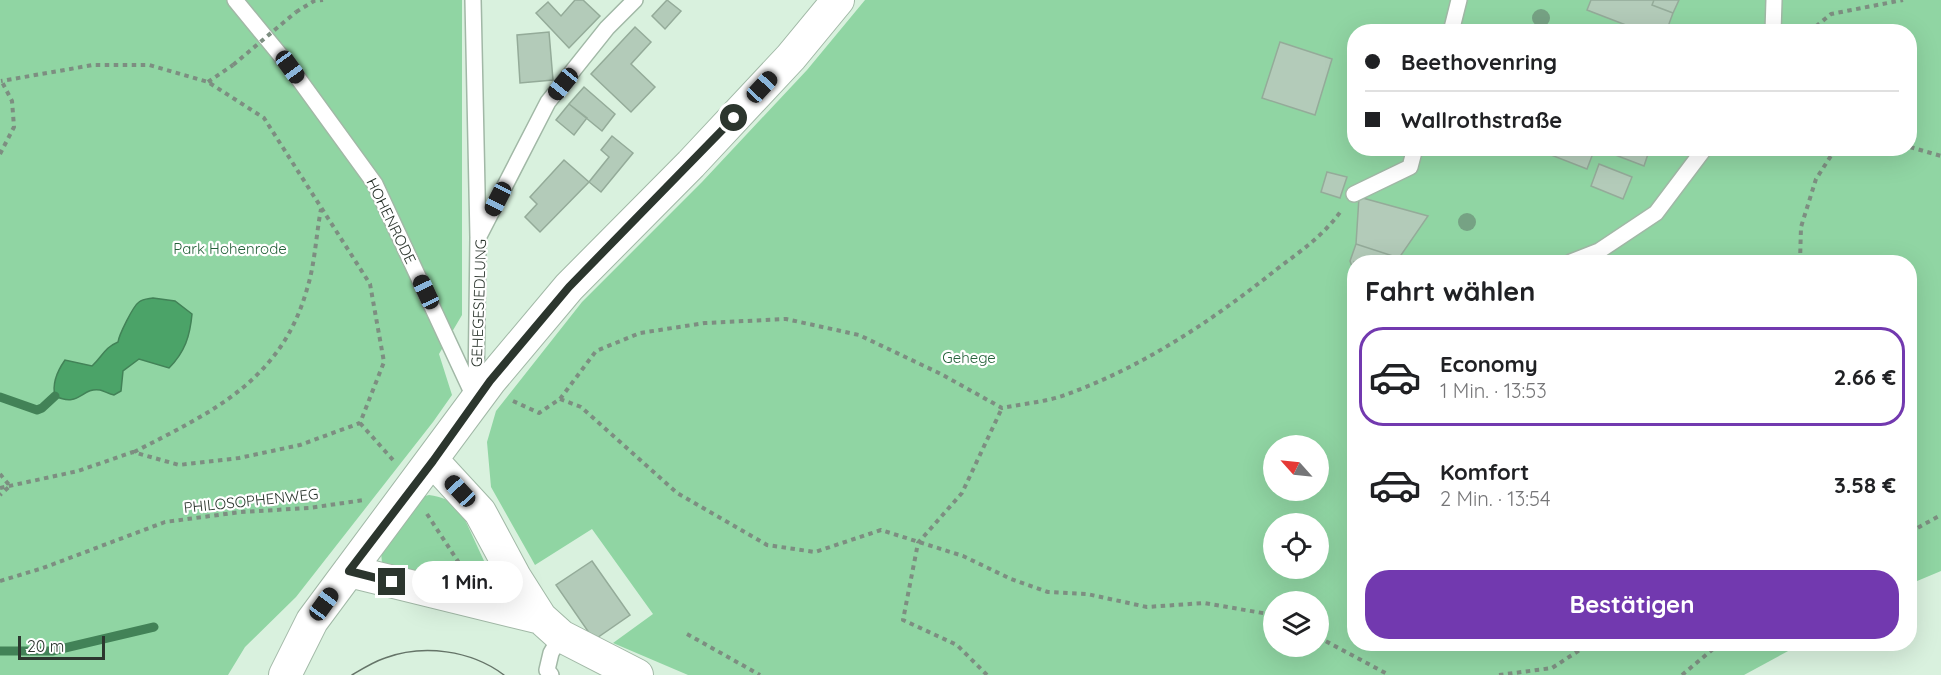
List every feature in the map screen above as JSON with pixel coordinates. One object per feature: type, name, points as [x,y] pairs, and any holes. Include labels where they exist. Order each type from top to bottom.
[{"type":"street","points":[[285,675],[312,621],[433,461],[490,381],[569,287],[691,164],[791,57],[838,0]]},
{"type":"street","points":[[433,461],[480,512],[515,577],[551,627]]},
{"type":"street","points":[[349,571],[551,627],[638,675]]},
{"type":"lane","name":"HOHENRODE","points":[[235,0],[290,67],[375,184],[476,401]]},
{"type":"lane","points":[[472,0],[478,238]]},
{"type":"lane","name":"GEHEGESIEDLUNG","points":[[476,401],[478,238],[548,102],[607,28],[634,0]]},
{"type":"lane","points":[[1453,24],[1459,0]]},
{"type":"lane","points":[[1773,24],[1774,0]]},
{"type":"lane","points":[[1354,194],[1410,167],[1413,156]]},
{"type":"lane","points":[[1589,255],[1599,251],[1656,213],[1699,156]]},
{"type":"lane","points":[[551,627],[551,653],[547,670],[551,675]]},
{"type":"path","points":[[208,82],[233,65],[296,12],[314,0],[323,0]]},
{"type":"path","points":[[1819,24],[1831,14],[1903,0]]},
{"type":"path","points":[[0,154],[14,127],[12,101],[1,80],[93,65],[149,65],[208,82],[264,118],[370,284],[384,362],[360,423],[300,445],[239,458],[179,465],[134,452]]},
{"type":"path","points":[[1917,149],[1941,156]]},
{"type":"path","points":[[1800,255],[1801,227],[1816,179],[1831,156]]},
{"type":"path","points":[[512,400],[539,413],[560,399],[596,351],[640,333],[705,322],[786,319],[859,335],[941,374],[1002,408],[1063,396],[1119,372],[1191,333],[1327,231],[1354,194]]},
{"type":"path","points":[[0,488],[78,471],[134,452],[199,419],[249,385],[286,342],[307,289],[321,208]]},
{"type":"path","points":[[560,399],[581,407],[677,493],[767,545],[815,552],[881,530],[963,556],[1011,579],[1048,592],[1087,594],[1147,607],[1204,603],[1263,613]]},
{"type":"path","points":[[987,675],[957,645],[903,620],[918,543],[962,493],[1002,408]]},
{"type":"path","points":[[360,423],[397,463]]},
{"type":"path","points":[[0,474],[10,486]]},
{"type":"path","points":[[0,495],[10,486]]},
{"type":"path","name":"PHILOSOPHENWEG","points":[[0,580],[44,568],[165,522],[241,512],[309,508],[406,494]]},
{"type":"path","points":[[1917,528],[1941,515]]},
{"type":"path","points":[[687,634],[760,675]]},
{"type":"path","points":[[1329,643],[1389,675]]},
{"type":"path","points":[[1499,675],[1552,668],[1578,651]]},
{"type":"path","points":[[1682,675],[1706,651]]},
{"type":"green space","name":"Park Hohenrode","points":[[0,0],[462,0],[462,315],[439,354],[452,395],[296,597],[245,647],[228,675],[0,675]]},
{"type":"green space","name":"Gehege","points":[[865,0],[1941,0],[1941,571],[1917,581],[1917,255],[1347,255],[1347,651],[1788,651],[1744,675],[688,675],[613,643],[653,614],[592,529],[535,565],[491,487],[487,442],[496,411],[582,302],[702,182],[807,70]]},
{"type":"green space","points":[[429,495],[454,504],[461,511],[490,574],[484,585],[391,568],[382,563],[381,552],[421,497]]},
{"type":"shaded area","points":[[153,298],[175,301],[192,314],[186,343],[169,368],[139,359],[123,371],[121,391],[114,395],[94,390],[70,400],[55,396],[56,377],[65,360],[92,366],[113,344],[118,342],[136,305],[142,300]]},
{"type":"building","points":[[575,0],[583,0],[600,16],[569,48],[536,13],[548,2],[561,16]]},
{"type":"building","points":[[667,0],[681,11],[665,29],[652,16]]},
{"type":"building","points":[[1591,0],[1654,0],[1652,5],[1673,13],[1669,24],[1623,24],[1587,10]]},
{"type":"building","points":[[1654,0],[1679,0],[1673,13],[1652,5]]},
{"type":"building","points":[[635,27],[651,42],[631,64],[655,87],[631,112],[591,74]]},
{"type":"building","points":[[549,32],[553,80],[520,83],[517,35]]},
{"type":"building","points":[[1280,42],[1332,59],[1315,115],[1262,98]]},
{"type":"building","points":[[584,87],[615,114],[602,131],[569,104]]},
{"type":"building","points":[[569,104],[587,118],[574,135],[556,120]]},
{"type":"building","points":[[612,136],[633,153],[601,192],[589,182],[609,157],[601,150]]},
{"type":"building","points":[[1554,156],[1592,156],[1587,169]]},
{"type":"building","points":[[1618,156],[1647,156],[1644,166]]},
{"type":"building","points":[[564,160],[589,182],[540,232],[525,217],[537,204],[530,197]]},
{"type":"building","points":[[1599,164],[1632,177],[1623,199],[1591,186]]},
{"type":"building","points":[[1327,172],[1347,177],[1340,198],[1321,192]]},
{"type":"building","points":[[1359,197],[1428,216],[1401,255],[1390,255],[1356,244]]},
{"type":"building","points":[[1356,244],[1390,255],[1352,255]]},
{"type":"building","points":[[592,561],[630,615],[594,640],[556,585]]},
{"type":"waterway","points":[[0,397],[37,410],[55,396]]},
{"type":"waterway","points":[[0,651],[52,651],[154,627]]},
{"type":"tram line","points":[[352,675],[385,658],[415,651],[462,655],[477,660],[504,675]]},
{"type":"route","points":[[392,582],[349,571],[433,461],[490,381],[569,287],[734,118]]}]
